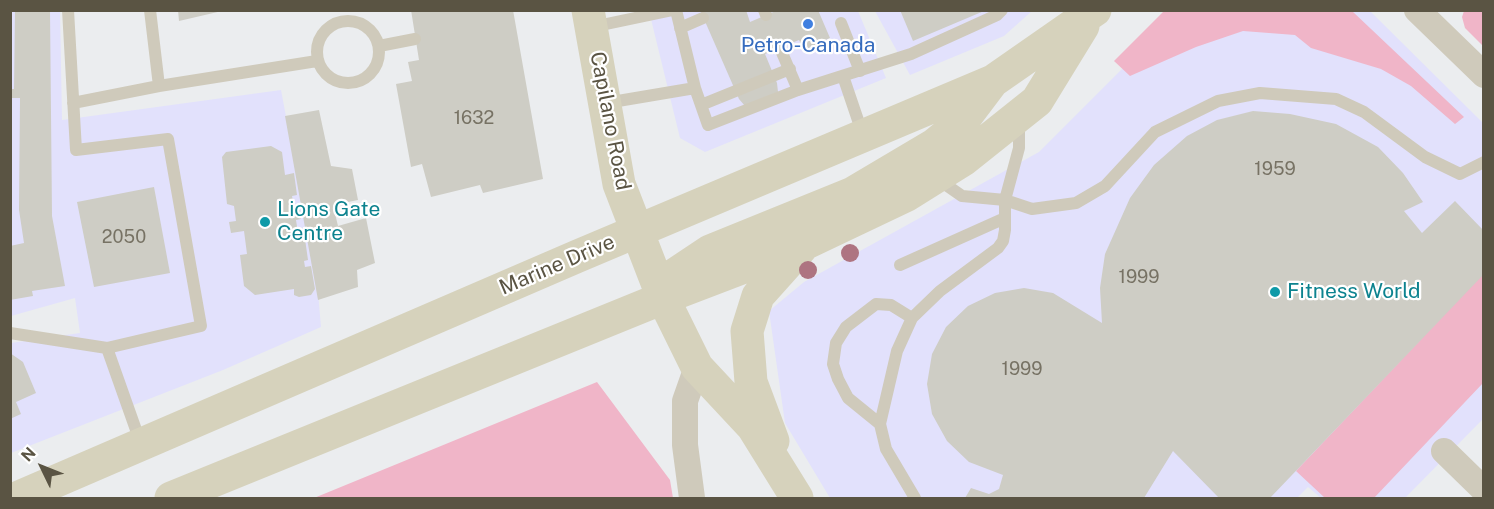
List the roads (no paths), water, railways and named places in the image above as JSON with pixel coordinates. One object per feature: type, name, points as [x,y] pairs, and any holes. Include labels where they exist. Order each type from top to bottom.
[{"type":"main road","name":"Marine Drive","points":[[17,498],[637,231],[993,81],[1091,14]]},
{"type":"main road","name":"Marine Drive","points":[[171,498],[663,298],[804,244],[907,195],[963,160],[1037,101],[1091,14]]},
{"type":"main road","name":"Capilano Road","points":[[590,19],[619,184],[663,298],[697,367]]},
{"type":"main road","points":[[663,298],[674,275],[710,251],[853,193],[934,145],[961,123],[993,81]]},
{"type":"main road","points":[[793,492],[751,382],[747,331],[758,296],[804,244]]},
{"type":"main road","points":[[697,367],[753,428],[793,492]]},
{"type":"street","points":[[1429,14],[1484,75]]},
{"type":"street","points":[[692,498],[685,445],[685,401],[697,367]]},
{"type":"street","points":[[1444,451],[1484,490]]},
{"type":"lane","points":[[10,333],[108,348],[201,326],[168,139],[76,150],[68,10]]},
{"type":"lane","points":[[150,10],[159,86]]},
{"type":"lane","points":[[590,19],[633,21],[675,10],[695,88],[708,125],[798,90],[911,54],[997,15],[1002,10]]},
{"type":"lane","points":[[680,28],[703,18]]},
{"type":"lane","points":[[359,19],[372,33],[379,46],[375,67],[360,81],[339,82],[322,70],[317,61],[318,41],[323,33],[339,22],[359,19]]},
{"type":"lane","points":[[841,23],[860,71]]},
{"type":"lane","points":[[379,46],[415,39]]},
{"type":"lane","points":[[780,48],[798,90]]},
{"type":"lane","points":[[73,103],[159,86],[317,61]]},
{"type":"lane","points":[[700,105],[790,69]]},
{"type":"lane","points":[[843,76],[863,136]]},
{"type":"lane","points":[[604,103],[695,88]]},
{"type":"lane","points":[[935,177],[962,196],[1005,200],[1032,209],[1076,203],[1105,186],[1155,132],[1218,101],[1260,93],[1336,99],[1365,112],[1425,157],[1460,174],[1484,162]]},
{"type":"lane","points":[[915,498],[886,449],[880,424],[897,351],[912,318],[940,291],[998,248],[1005,230],[1005,200],[1019,148],[1019,115]]},
{"type":"lane","points":[[900,265],[1005,218]]},
{"type":"lane","points":[[880,424],[848,398],[833,364],[836,343],[846,327],[876,304],[891,305],[912,318]]},
{"type":"lane","points":[[108,348],[142,445]]},
{"type":"place","name":"Petro-Canada","points":[[808,24]]},
{"type":"place","name":"Lions Gate Centre","points":[[265,222]]},
{"type":"place","name":"Fitness World","points":[[1275,292]]}]
